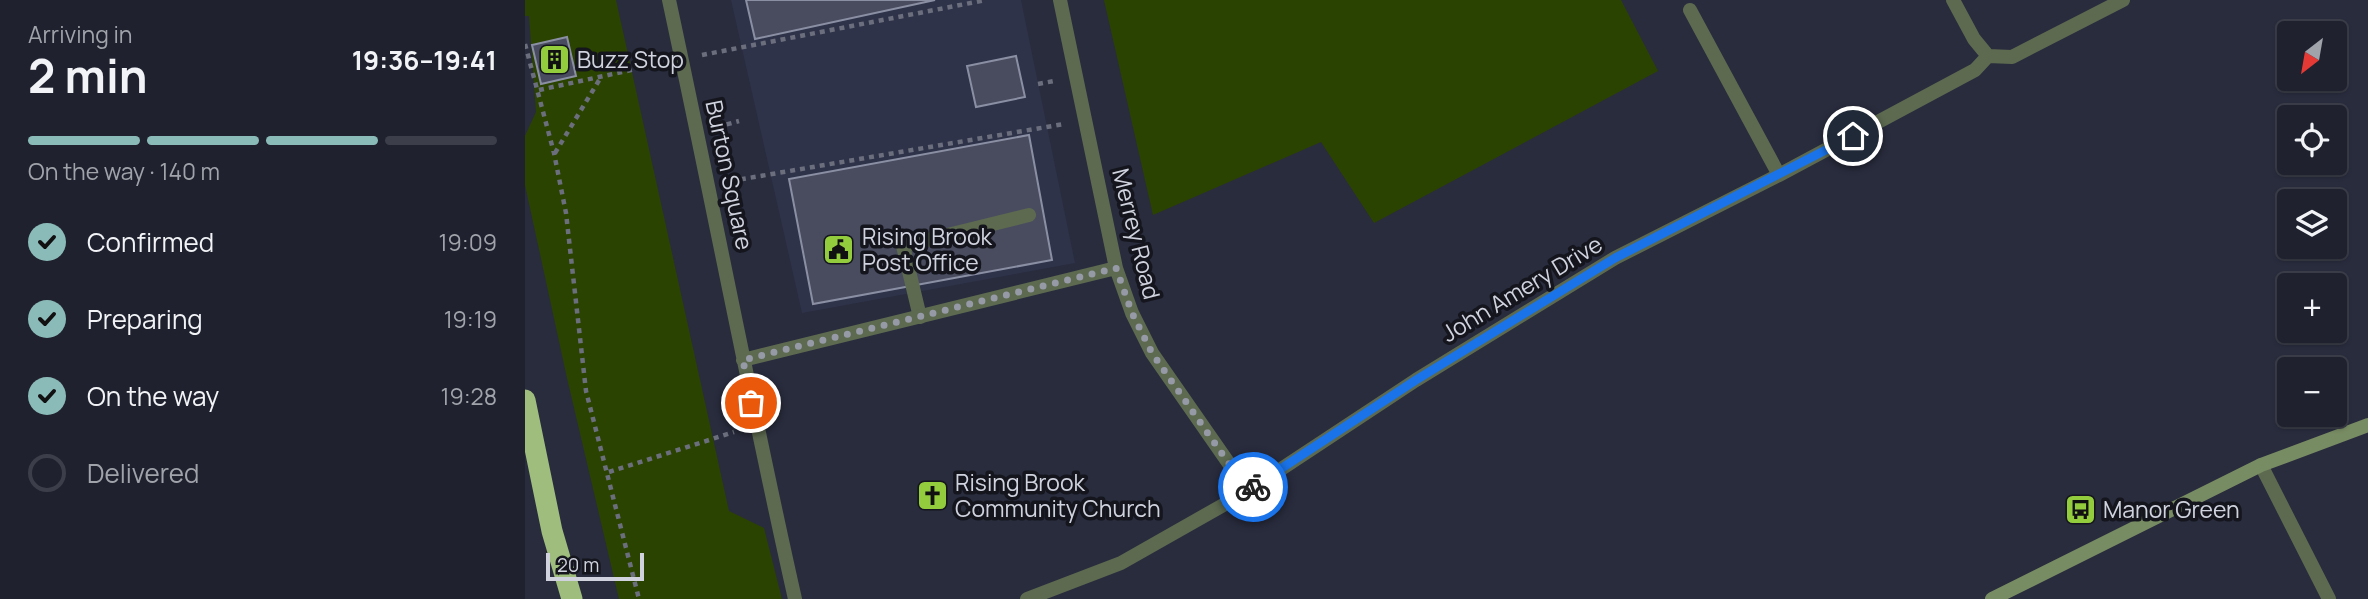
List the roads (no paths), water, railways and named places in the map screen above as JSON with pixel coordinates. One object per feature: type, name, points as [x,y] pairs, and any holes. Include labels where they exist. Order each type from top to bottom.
[{"type":"highway","points":[[525,400],[552,531],[572,599]]},
{"type":"street","name":"Burton Square","points":[[669,0],[709,184],[756,425],[795,599]]},
{"type":"street","name":"Merrey Road","points":[[1060,0],[1116,268],[1132,313],[1152,353],[1248,491]]},
{"type":"street","points":[[1953,0],[1974,39],[1988,56],[2013,57],[2123,0]]},
{"type":"street","points":[[1690,10],[1779,175]]},
{"type":"street","name":"John Amery Drive","points":[[1027,599],[1121,564],[1248,491],[1416,380],[1615,258],[1779,175],[1975,70],[1988,56]]},
{"type":"street","points":[[919,317],[903,246],[1029,215]]},
{"type":"street","points":[[743,360],[1116,268]]},
{"type":"street","points":[[1992,599],[2261,465],[2368,425]]},
{"type":"street","points":[[2261,465],[2329,599]]},
{"type":"place","name":"Buzz Stop","points":[[554,60]]},
{"type":"place","name":"Rising Brook Post Office","points":[[839,250]]},
{"type":"place","name":"Rising Brook Community Church","points":[[932,496]]},
{"type":"place","name":"Manor Green","points":[[2080,510]]}]
